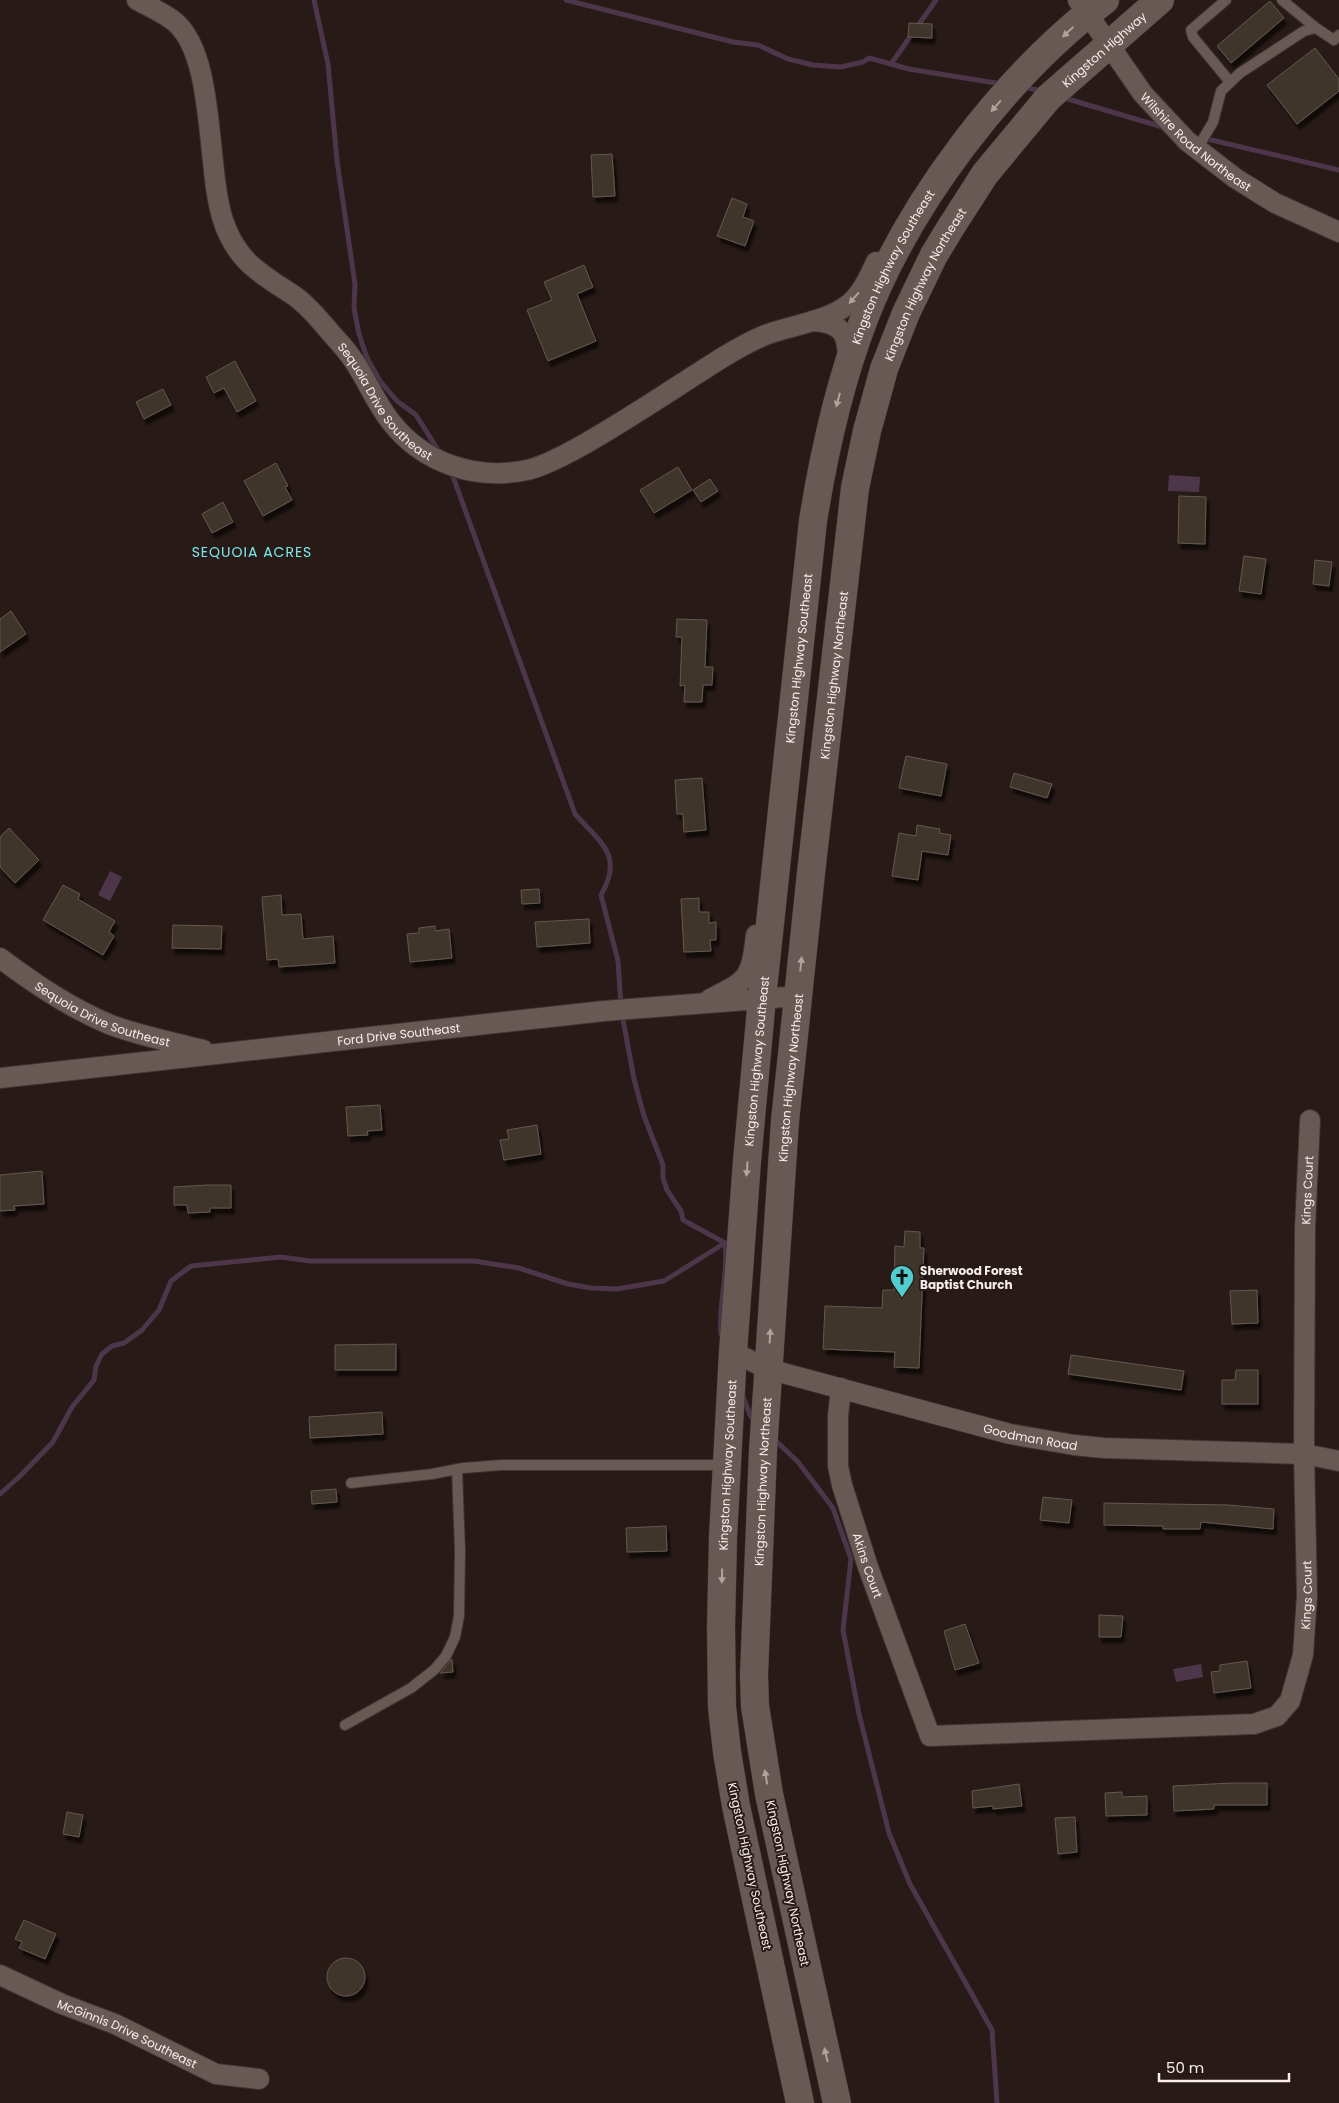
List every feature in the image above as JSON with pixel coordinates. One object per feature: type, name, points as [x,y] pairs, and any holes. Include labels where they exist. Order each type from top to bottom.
[{"type":"main road","name":"Kingston Highway","points":[[1048,98],[1160,0]]},
{"type":"main road","name":"Kingston Highway Southeast","points":[[800,2103],[736,1806],[722,1707],[723,1557],[733,1352],[747,1161],[762,998],[815,511],[833,420],[848,366],[864,318],[888,266],[934,185],[963,145],[1028,69],[1091,4]]},
{"type":"main road","name":"Kingston Highway Northeast","points":[[837,2103],[769,1794],[755,1706],[754,1636],[768,1370],[785,1120],[798,996],[854,488],[882,376],[906,313],[934,255],[986,174],[1048,98]]},
{"type":"street","name":"Sequoia Drive Southeast","points":[[137,0],[177,23],[192,45],[206,100],[217,198],[223,222],[243,259],[269,281],[298,299],[326,326],[351,356],[390,422],[409,441],[438,461],[459,469],[478,473],[529,470],[596,438],[725,355],[767,334],[813,320],[848,305],[859,294],[895,224],[913,198],[963,145]]},
{"type":"street","name":"Wilshire Road Northeast","points":[[1091,4],[1108,45],[1143,94],[1187,141],[1235,178],[1275,202],[1339,232]]},
{"type":"street","points":[[813,320],[837,326],[845,335],[848,343],[848,366]]},
{"type":"street","points":[[701,1004],[740,984],[746,977],[752,962],[762,884],[785,789]]},
{"type":"street","name":"Sequoia Drive Southeast","points":[[0,958],[35,984],[70,1006],[112,1026],[212,1053]]},
{"type":"street","name":"Ford Drive Southeast","points":[[0,1078],[604,1011],[798,996]]},
{"type":"street","name":"Kings Court","points":[[930,1736],[1254,1724],[1277,1716],[1290,1701],[1303,1655],[1307,1596],[1304,1454],[1304,1228],[1310,1120]]},
{"type":"street","name":"Goodman Road","points":[[733,1352],[768,1370],[1010,1434],[1074,1445],[1304,1454],[1339,1461]]},
{"type":"street","name":"Akins Court","points":[[841,1388],[838,1416],[838,1466],[842,1485],[868,1567],[930,1736]]},
{"type":"street","name":"McGinnis Drive Southeast","points":[[0,1975],[62,2004],[115,2024],[216,2074],[259,2078]]},
{"type":"lane","points":[[1227,0],[1191,30],[1193,37],[1230,82]]},
{"type":"lane","points":[[1282,0],[1334,40],[1339,35]]},
{"type":"lane","points":[[1197,149],[1213,122],[1221,91],[1240,73],[1304,31],[1316,28]]},
{"type":"lane","points":[[351,1483],[502,1465],[727,1466]]},
{"type":"lane","points":[[344,1725],[411,1688],[434,1670],[446,1656],[455,1637],[460,1606],[457,1469]]},
{"type":"shaded area","points":[[1169,475],[1200,477],[1199,492],[1168,491]]},
{"type":"shaded area","points":[[110,871],[122,877],[110,901],[98,895]]},
{"type":"shaded area","points":[[1201,1664],[1203,1677],[1176,1682],[1173,1669]]},
{"type":"building","points":[[1270,1],[1284,18],[1231,63],[1217,46]]},
{"type":"building","points":[[909,23],[932,24],[932,38],[908,37]]},
{"type":"building","points":[[1315,48],[1339,79],[1339,91],[1297,124],[1267,85]]},
{"type":"building","points":[[612,154],[615,196],[593,197],[591,155]]},
{"type":"building","points":[[732,198],[747,204],[743,217],[754,221],[745,246],[717,236]]},
{"type":"building","points":[[584,265],[593,287],[577,294],[596,341],[548,361],[527,310],[552,300],[544,282]]},
{"type":"building","points":[[235,361],[256,401],[237,412],[224,388],[214,393],[206,377]]},
{"type":"building","points":[[163,389],[171,405],[144,419],[136,402]]},
{"type":"building","points":[[276,463],[288,486],[285,487],[292,500],[263,516],[244,481]]},
{"type":"building","points":[[678,467],[692,490],[654,513],[640,490]]},
{"type":"building","points":[[710,479],[718,491],[701,502],[693,490]]},
{"type":"building","points":[[1179,496],[1206,497],[1205,544],[1178,543]]},
{"type":"building","points":[[223,502],[233,522],[212,533],[202,514]]},
{"type":"building","points":[[1244,556],[1266,559],[1261,594],[1239,591]]},
{"type":"building","points":[[1315,560],[1332,562],[1329,586],[1313,584]]},
{"type":"building","points":[[11,611],[26,634],[0,652],[0,619]]},
{"type":"building","points":[[677,619],[707,620],[705,667],[713,667],[712,685],[703,685],[702,702],[684,702],[685,685],[680,686],[682,637],[676,637]]},
{"type":"building","points":[[906,756],[947,764],[941,796],[899,788]]},
{"type":"building","points":[[1014,773],[1052,784],[1047,798],[1010,787]]},
{"type":"building","points":[[702,778],[706,830],[684,832],[683,814],[677,814],[675,780]]},
{"type":"building","points":[[917,825],[940,829],[939,833],[951,835],[948,855],[922,851],[918,880],[892,876],[899,833],[916,836]]},
{"type":"building","points":[[9,828],[39,860],[15,883],[0,867],[0,837]]},
{"type":"building","points":[[63,885],[80,894],[78,899],[115,921],[109,932],[114,936],[103,955],[43,920]]},
{"type":"building","points":[[539,889],[540,903],[522,904],[521,890]]},
{"type":"building","points":[[281,895],[282,915],[301,914],[303,939],[333,936],[335,963],[279,967],[278,959],[267,960],[262,897]]},
{"type":"building","points":[[699,898],[699,912],[709,912],[709,923],[716,922],[716,940],[710,940],[711,951],[684,952],[681,899]]},
{"type":"building","points":[[589,919],[590,943],[537,947],[535,922]]},
{"type":"building","points":[[173,925],[222,926],[221,949],[172,948]]},
{"type":"building","points":[[435,926],[435,931],[449,929],[452,958],[410,962],[407,934],[419,933],[419,928]]},
{"type":"building","points":[[380,1105],[382,1130],[367,1131],[368,1135],[348,1136],[346,1107]]},
{"type":"building","points":[[537,1125],[541,1154],[504,1160],[500,1140],[509,1139],[507,1130]]},
{"type":"building","points":[[42,1171],[44,1204],[14,1206],[15,1210],[0,1211],[0,1175]]},
{"type":"building","points":[[231,1185],[231,1208],[210,1208],[210,1212],[188,1213],[187,1205],[174,1205],[174,1187]]},
{"type":"building","name":"Sherwood Forest Baptist Church","points":[[905,1231],[920,1232],[920,1248],[924,1248],[919,1368],[894,1367],[895,1352],[823,1349],[825,1306],[882,1308],[883,1290],[894,1290],[895,1246],[904,1247]]},
{"type":"building","points":[[1257,1290],[1258,1323],[1232,1324],[1230,1291]]},
{"type":"building","points":[[396,1344],[396,1370],[335,1370],[335,1345]]},
{"type":"building","points":[[1071,1355],[1184,1371],[1181,1390],[1068,1374]]},
{"type":"building","points":[[1236,1370],[1258,1370],[1258,1404],[1222,1404],[1222,1380],[1235,1380]]},
{"type":"building","points":[[382,1412],[383,1434],[310,1438],[309,1417]]},
{"type":"building","points":[[336,1489],[337,1502],[312,1504],[311,1491]]},
{"type":"building","points":[[1043,1497],[1072,1500],[1069,1523],[1040,1520]]},
{"type":"building","points":[[1104,1503],[1228,1505],[1274,1509],[1273,1529],[1201,1522],[1200,1529],[1163,1529],[1163,1526],[1104,1525]]},
{"type":"building","points":[[666,1526],[667,1551],[627,1552],[626,1528]]},
{"type":"building","points":[[1099,1615],[1123,1616],[1121,1637],[1099,1637]]},
{"type":"building","points":[[965,1624],[979,1663],[955,1670],[944,1631]]},
{"type":"building","points":[[451,1660],[453,1672],[440,1673]]},
{"type":"building","points":[[1247,1661],[1251,1688],[1214,1693],[1211,1672],[1220,1671],[1220,1665]]},
{"type":"building","points":[[1267,1783],[1267,1805],[1214,1805],[1214,1809],[1174,1811],[1173,1786]]},
{"type":"building","points":[[1019,1784],[1022,1806],[993,1809],[993,1806],[973,1808],[972,1791]]},
{"type":"building","points":[[1122,1792],[1122,1797],[1147,1796],[1147,1815],[1106,1816],[1105,1793]]},
{"type":"building","points":[[67,1812],[83,1815],[79,1837],[63,1834]]},
{"type":"building","points":[[1075,1817],[1077,1852],[1058,1854],[1055,1818]]},
{"type":"building","points":[[24,1920],[56,1934],[45,1959],[19,1948],[22,1942],[15,1939]]},
{"type":"building","points":[[346,1958],[360,1963],[365,1977],[360,1991],[346,1996],[332,1991],[327,1977],[332,1963]]},
{"type":"waterway","points":[[314,0],[328,64],[337,161],[355,284],[354,308],[359,334],[367,358],[380,381],[397,401],[416,415],[440,453]]},
{"type":"waterway","points":[[566,0],[733,42],[758,45],[788,59],[813,65],[841,67],[863,62],[869,58],[909,69],[1002,84]]},
{"type":"waterway","points":[[891,64],[936,0]]},
{"type":"waterway","points":[[1023,87],[1042,91]]},
{"type":"waterway","points":[[1061,97],[1166,128]]},
{"type":"waterway","points":[[1203,138],[1339,170]]},
{"type":"waterway","points":[[451,471],[575,814],[601,842],[610,860],[608,882],[601,895],[618,961],[621,1006]]},
{"type":"waterway","points":[[622,1014],[634,1079],[644,1116],[663,1165],[663,1178],[667,1190],[681,1211],[683,1220],[725,1243]]},
{"type":"waterway","points":[[721,1334],[720,1323],[726,1265],[725,1243]]},
{"type":"waterway","points":[[0,1494],[53,1442],[72,1407],[94,1380],[96,1366],[102,1354],[112,1346],[124,1343],[142,1330],[159,1310],[171,1281],[191,1266],[281,1257],[310,1261],[474,1261],[519,1268],[568,1284],[591,1288],[617,1289],[664,1281],[725,1243]]},
{"type":"waterway","points":[[742,1394],[750,1415],[756,1422]]},
{"type":"waterway","points":[[773,1438],[798,1462],[833,1508],[851,1559],[843,1630],[859,1714],[889,1833],[910,1884],[992,2030],[997,2103]]},
{"type":"place","name":"Sherwood Forest Baptist Church","points":[[902,1298]]},
{"type":"district","name":"SEQUOIA ACRES","points":[[252,552]]}]
